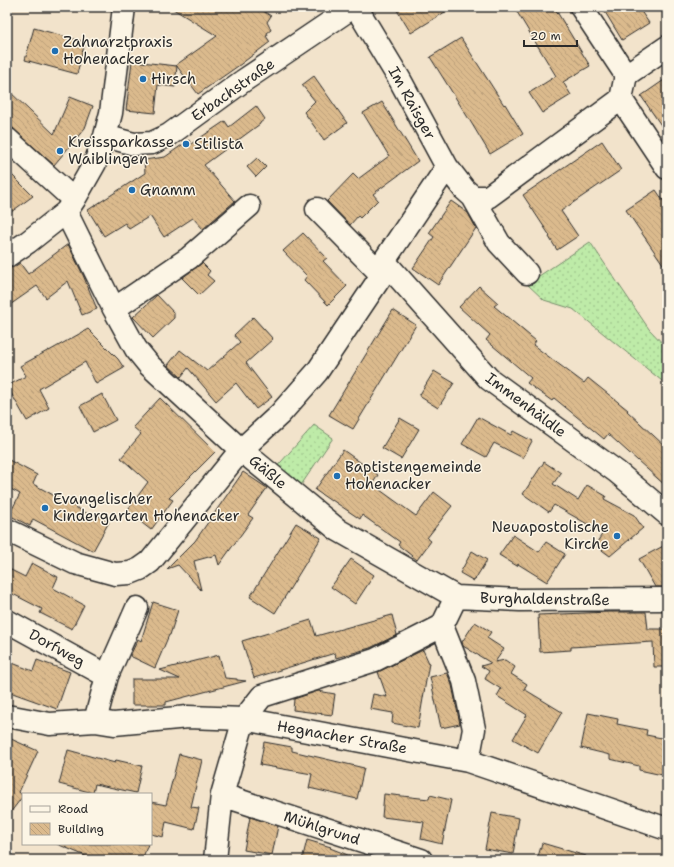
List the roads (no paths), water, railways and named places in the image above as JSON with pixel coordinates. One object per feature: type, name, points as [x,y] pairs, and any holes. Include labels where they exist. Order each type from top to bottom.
[{"type":"street","points":[[7,256],[28,242],[70,206],[95,162],[105,136],[111,113],[124,7]]},
{"type":"street","name":"Erbachstraße","points":[[105,136],[134,144],[152,143],[169,135],[243,81],[354,7]]},
{"type":"street","name":"Im Raisger","points":[[354,7],[400,80],[447,167],[472,197],[498,243],[527,273]]},
{"type":"street","points":[[581,7],[626,75]]},
{"type":"street","points":[[472,197],[488,197],[621,99],[626,75],[667,47]]},
{"type":"street","points":[[621,99],[667,168]]},
{"type":"street","points":[[7,139],[70,206]]},
{"type":"street","points":[[7,530],[75,563],[115,574],[130,573],[140,569],[150,562],[241,450],[280,414],[317,372],[447,167]]},
{"type":"street","name":"Gäßle","points":[[70,206],[114,309],[136,349],[149,365],[241,450],[338,530],[456,597]]},
{"type":"street","points":[[114,309],[189,258],[249,206]]},
{"type":"street","name":"Immenhäldle","points":[[317,209],[383,268],[489,378],[617,472],[667,514]]},
{"type":"street","points":[[215,860],[222,795],[244,719],[262,696],[375,660],[442,626],[456,597]]},
{"type":"street","name":"Burghaldenstraße","points":[[456,597],[520,600],[667,600]]},
{"type":"street","points":[[94,721],[107,676],[137,608]]},
{"type":"street","name":"Dorfweg","points":[[7,621],[107,676]]},
{"type":"street","points":[[442,626],[464,681],[474,729],[468,761]]},
{"type":"street","name":"Hegnacher Straße","points":[[7,716],[50,724],[94,721],[114,724],[188,717],[244,719],[468,761],[667,829]]},
{"type":"street","name":"Mühlgrund","points":[[222,795],[422,860]]},
{"type":"place","name":"Zahnarztpraxis Hohenacker","points":[[55,51]]},
{"type":"place","name":"Hirsch","points":[[143,79]]},
{"type":"place","name":"Stilista","points":[[186,144]]},
{"type":"place","name":"Kreissparkasse Waiblingen","points":[[60,151]]},
{"type":"place","name":"Gnamm","points":[[132,190]]},
{"type":"place","name":"Baptistengemeinde Hohenacker","points":[[337,476]]},
{"type":"place","name":"Evangelischer Kindergarten Hohenacker","points":[[45,508]]},
{"type":"place","name":"Neuapostolische Kirche","points":[[617,536]]}]
